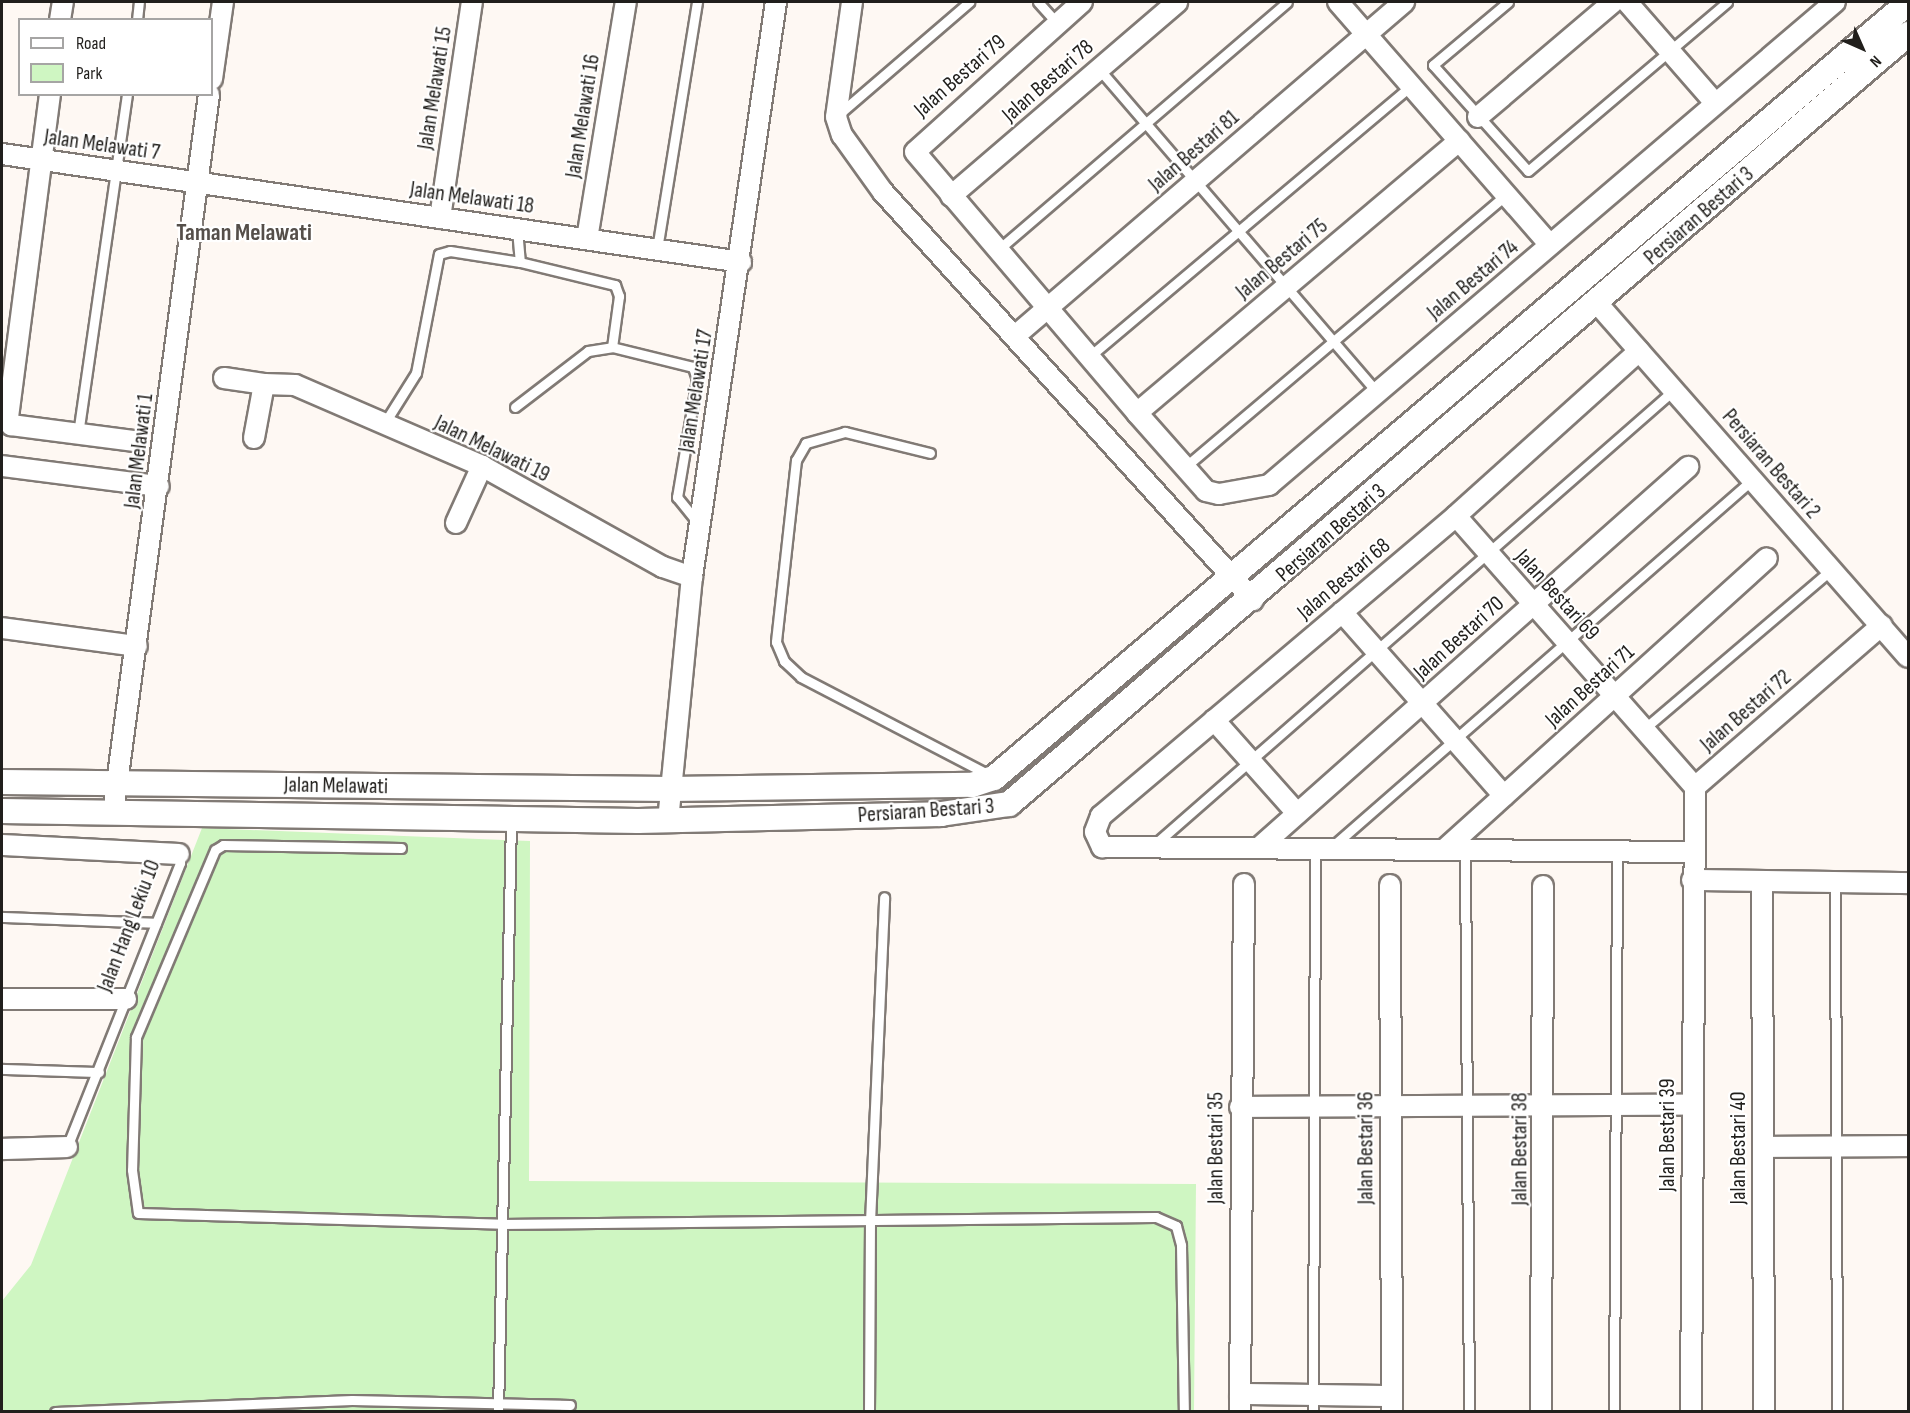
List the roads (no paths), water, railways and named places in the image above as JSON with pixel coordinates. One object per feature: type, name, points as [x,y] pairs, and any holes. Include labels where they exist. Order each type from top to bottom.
[{"type":"street","points":[[60,18],[63,2]]},
{"type":"street","points":[[213,72],[223,2]]},
{"type":"street","name":"Jalan Melawati 15","points":[[440,218],[472,2]]},
{"type":"street","name":"Jalan Melawati 16","points":[[587,239],[626,2]]},
{"type":"street","name":"Jalan Melawati 17","points":[[668,821],[692,577],[741,262],[776,2]]},
{"type":"street","points":[[852,2],[836,117],[842,135],[883,192],[1233,576],[1252,600]]},
{"type":"street","name":"Jalan Bestari 79","points":[[951,196],[918,161],[920,144],[1082,2]]},
{"type":"street","name":"Jalan Bestari 78","points":[[951,196],[1177,2]]},
{"type":"street","points":[[1338,2],[1550,245]]},
{"type":"street","name":"Jalan Bestari 81","points":[[1015,336],[1404,2]]},
{"type":"street","points":[[1478,117],[1613,2]]},
{"type":"street","points":[[1627,2],[1715,103]]},
{"type":"street","name":"Jalan Bestari 74","points":[[951,196],[1206,491],[1258,489],[1377,392],[1835,2]]},
{"type":"street","name":"Persiaran Bestari 3","points":[[670,789],[972,785],[994,778],[1908,3]]},
{"type":"street","name":"Persiaran Bestari 3","points":[[668,821],[941,814],[1009,804],[1252,600],[1908,34]]},
{"type":"street","points":[[50,96],[8,418],[11,424],[135,441]]},
{"type":"street","name":"Jalan Melawati 1","points":[[113,813],[159,486],[209,96]]},
{"type":"street","name":"Jalan Bestari 75","points":[[1137,413],[1459,141]]},
{"type":"street","name":"Jalan Melawati 7","points":[[2,154],[197,182]]},
{"type":"street","name":"Jalan Melawati 18","points":[[197,182],[741,262]]},
{"type":"street","name":"Persiaran Bestari 2","points":[[1597,303],[1908,657]]},
{"type":"street","name":"Jalan Bestari 68","points":[[1153,846],[1102,847],[1095,832],[1101,816],[1456,516],[1639,351]]},
{"type":"street","name":"Jalan Melawati 19","points":[[224,378],[264,384],[295,385],[482,466],[663,567],[692,577]]},
{"type":"street","points":[[254,438],[264,384]]},
{"type":"street","points":[[2,466],[159,486]]},
{"type":"street","points":[[456,523],[482,466]]},
{"type":"street","name":"Jalan Bestari 70","points":[[1262,845],[1688,467]]},
{"type":"street","name":"Jalan Bestari 69","points":[[1456,516],[1695,787]]},
{"type":"street","name":"Jalan Bestari 71","points":[[1444,850],[1767,558]]},
{"type":"street","points":[[1342,612],[1504,796]]},
{"type":"street","name":"Jalan Bestari 72","points":[[1695,787],[1882,625]]},
{"type":"street","points":[[2,628],[137,646]]},
{"type":"street","points":[[1214,720],[1297,813]]},
{"type":"street","name":"Jalan Melawati","points":[[2,782],[670,789]]},
{"type":"street","points":[[1153,846],[1325,846],[1444,850],[1617,851],[1692,855],[1695,787]]},
{"type":"street","name":"Jalan Melawati","points":[[2,811],[668,821]]},
{"type":"street","name":"Jalan Hang Lekiu 10","points":[[2,845],[179,854]]},
{"type":"street","name":"Jalan Bestari 39","points":[[1691,1412],[1692,855]]},
{"type":"street","points":[[1692,880],[1762,884],[1908,883]]},
{"type":"street","name":"Jalan Bestari 35","points":[[1240,1403],[1240,1107],[1244,884]]},
{"type":"street","name":"Jalan Bestari 40","points":[[1762,884],[1764,1412]]},
{"type":"street","name":"Jalan Bestari 36","points":[[1390,885],[1389,1106],[1392,1404]]},
{"type":"street","name":"Jalan Bestari 38","points":[[1541,1412],[1544,1106],[1543,886]]},
{"type":"street","points":[[2,999],[126,999]]},
{"type":"street","points":[[1240,1107],[1692,1105]]},
{"type":"street","points":[[1763,1147],[1908,1146]]},
{"type":"street","points":[[2,1149],[67,1147]]},
{"type":"street","points":[[1240,1403],[1392,1404]]},
{"type":"lane","points":[[137,18],[139,2]]},
{"type":"lane","points":[[657,249],[697,2]]},
{"type":"lane","points":[[836,117],[969,2]]},
{"type":"lane","points":[[1038,2],[1057,23]]},
{"type":"lane","points":[[999,249],[1287,2]]},
{"type":"lane","points":[[1508,2],[1433,65],[1522,166],[1535,169],[1727,2]]},
{"type":"lane","points":[[1099,69],[1377,392]]},
{"type":"lane","points":[[1090,356],[1411,86]]},
{"type":"lane","points":[[78,434],[127,96]]},
{"type":"lane","points":[[1185,467],[1506,195]]},
{"type":"lane","points":[[516,228],[520,262]]},
{"type":"lane","points":[[384,424],[416,373],[439,254],[450,251],[520,262],[615,285],[619,296],[612,347]]},
{"type":"lane","points":[[515,407],[588,351],[612,347],[687,365],[696,373],[677,497],[699,525]]},
{"type":"lane","points":[[1153,846],[1374,648],[1674,390]]},
{"type":"lane","points":[[930,453],[845,432],[807,443],[796,460],[776,642],[784,661],[801,677],[994,778]]},
{"type":"lane","points":[[1313,1403],[1314,1106],[1325,846],[1752,480]]},
{"type":"lane","points":[[1644,729],[1832,569]]},
{"type":"lane","points":[[498,1412],[510,820]]},
{"type":"lane","points":[[401,848],[223,845],[215,850],[136,1037],[135,1208],[145,1215],[502,1224],[870,1222],[1156,1217],[1176,1226],[1184,1412]]},
{"type":"lane","points":[[1464,850],[1469,1412]]},
{"type":"lane","points":[[1614,1412],[1617,851]]},
{"type":"lane","name":"Jalan Hang Lekiu 10","points":[[67,1147],[99,1072],[156,923],[179,854]]},
{"type":"lane","points":[[1835,883],[1837,1412]]},
{"type":"lane","points":[[869,1412],[870,1222],[884,897]]},
{"type":"lane","points":[[2,917],[156,923]]},
{"type":"lane","points":[[2,1070],[99,1072]]},
{"type":"lane","points":[[55,1412],[166,1403],[499,1400],[570,1405]]},
{"type":"district","name":"Taman Melawati","points":[[244,233]]}]
